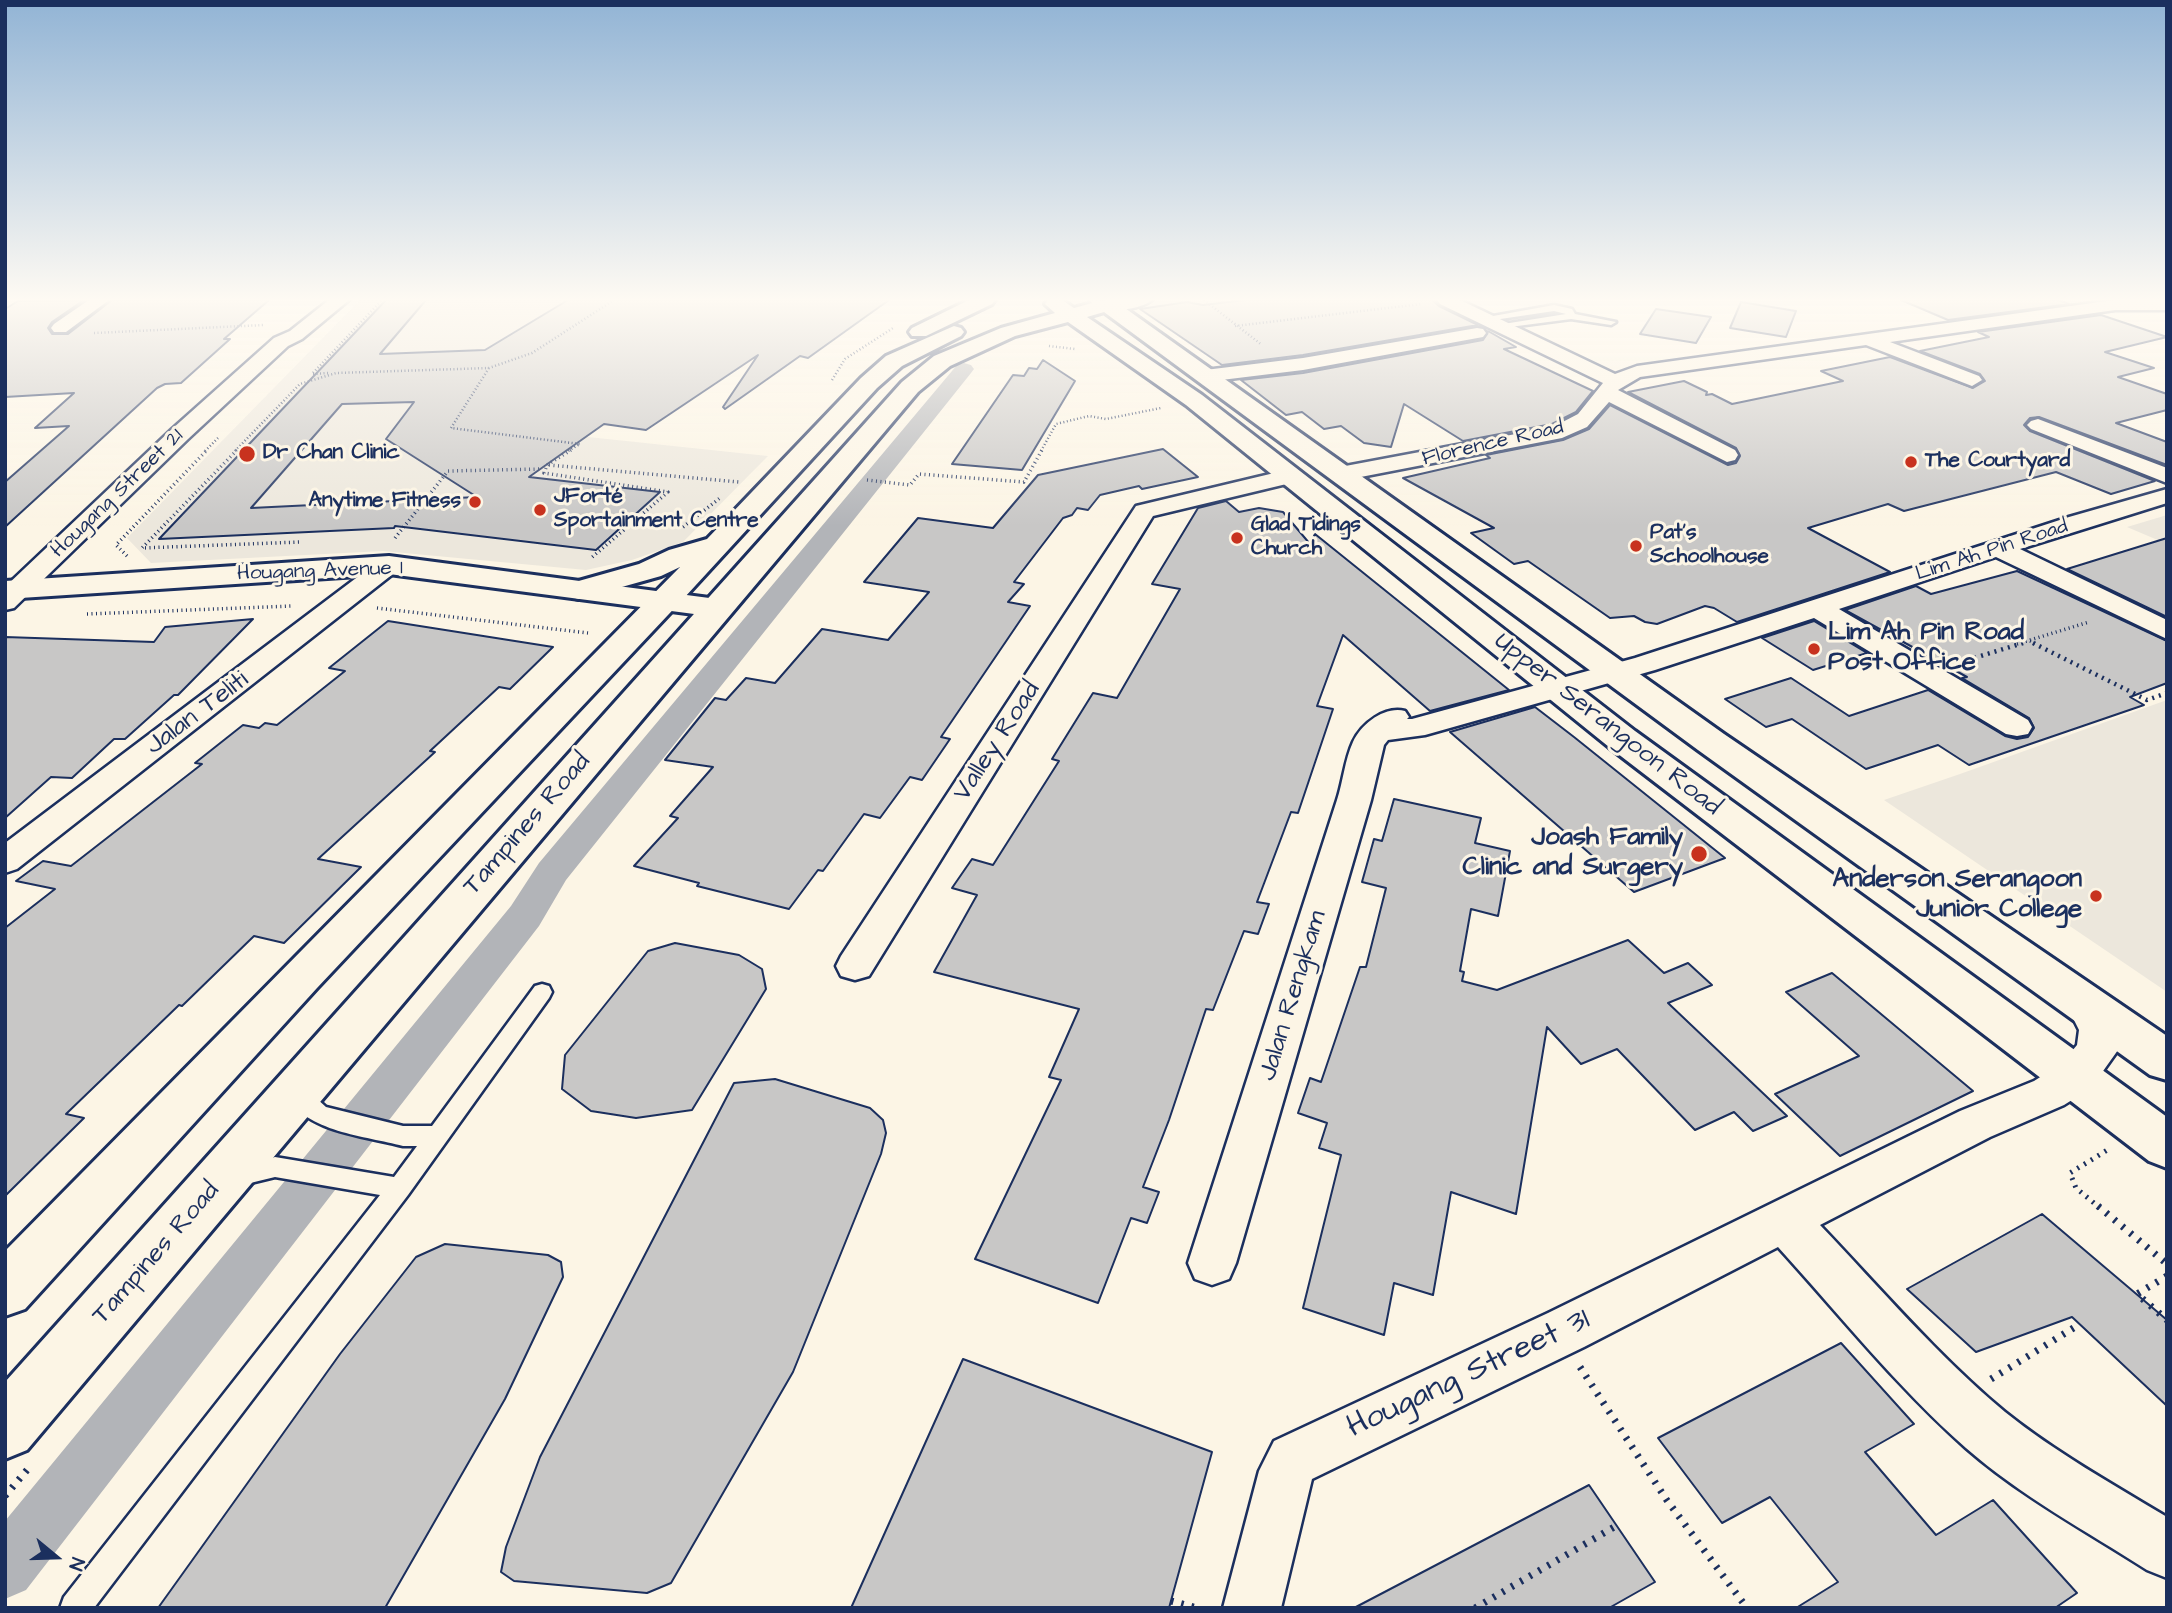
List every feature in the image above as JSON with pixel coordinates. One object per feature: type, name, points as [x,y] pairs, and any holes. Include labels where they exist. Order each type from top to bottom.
[{"type":"main road","name":"Tampines Road","points":[[5,1290],[301,976],[878,375]]},
{"type":"main road","name":"Tampines Road","points":[[18,1447],[220,1180],[313,1105],[708,619],[910,387],[924,375]]},
{"type":"main road","name":"Upper Serangoon Road","points":[[1157,375],[1194,400],[1550,683],[2076,1076],[2144,1144]]},
{"type":"main road","name":"Upper Serangoon Road","points":[[1204,375],[1711,742],[2167,1061]]},
{"type":"main road","points":[[579,590],[650,570],[679,556],[718,544]]},
{"type":"main road","name":"Hougang Avenue 1","points":[[18,596],[390,565],[579,590],[653,612]]},
{"type":"main road","name":"Hougang Avenue 1","points":[[18,596],[361,589],[653,612],[708,619]]},
{"type":"main road","points":[[1711,742],[1700,752],[1700,763],[1709,774],[1874,915],[1887,928],[1896,944]]},
{"type":"street","name":"Hougang Street 21","points":[[18,596],[259,375]]},
{"type":"street","points":[[1209,379],[1231,375]]},
{"type":"street","points":[[1590,375],[1727,455]]},
{"type":"street","points":[[1610,387],[1633,375]]},
{"type":"street","points":[[1960,375],[1972,380]]},
{"type":"street","name":"Florence Road","points":[[1340,474],[1522,442],[1565,430],[1585,418],[1610,387]]},
{"type":"street","points":[[2038,425],[2167,475]]},
{"type":"street","name":"Valley Road","points":[[855,966],[1141,519],[1169,509],[1298,482]]},
{"type":"street","name":"Lim Ah Pin Road","points":[[1607,667],[1817,608],[2078,522],[2167,496]]},
{"type":"street","points":[[1999,549],[2167,631]]},
{"type":"street","name":"Jalan Teliti","points":[[5,861],[390,565]]},
{"type":"street","points":[[1817,608],[2017,727]]},
{"type":"street","name":"Jalan Rengkam","points":[[1212,1263],[1354,800],[1368,742],[1378,732],[1414,728],[1607,667]]},
{"type":"street","name":"Hougang Street 31","points":[[1252,1608],[1286,1471],[1293,1460],[1566,1330],[1975,1124],[2049,1093],[2076,1076],[2097,1050],[2099,1030],[2084,1002]]},
{"type":"street","points":[[1784,1220],[1954,1402],[1987,1432],[2043,1472],[2167,1550]]},
{"type":"lane","points":[[75,1608],[400,1188],[542,992]]},
{"type":"lane","points":[[313,1105],[403,1136],[438,1136]]},
{"type":"lane","points":[[220,1180],[275,1167],[400,1188]]},
{"type":"path","points":[[301,542],[142,548],[300,384],[329,375]]},
{"type":"path","points":[[484,375],[451,428],[580,444],[547,465],[544,474],[668,492],[589,559]]},
{"type":"path","points":[[1152,401],[1172,414]]},
{"type":"path","points":[[861,479],[910,485],[919,474],[1024,482],[1056,424],[1089,416],[1106,419],[1162,408]]},
{"type":"path","points":[[133,559],[121,553],[117,545],[224,432]]},
{"type":"path","points":[[547,465],[740,482],[677,531]]},
{"type":"path","points":[[408,540],[395,538],[448,471],[541,469]]},
{"type":"path","points":[[1927,673],[2124,611]]},
{"type":"path","points":[[2029,641],[2147,700],[2167,693]]},
{"type":"path","points":[[2144,1144],[2070,1173],[2071,1180],[2076,1188],[2167,1264]]},
{"type":"path","points":[[2167,1276],[2137,1294],[2167,1320]]},
{"type":"path","points":[[1954,1402],[2080,1324]]},
{"type":"path","points":[[1572,1356],[1666,1499],[1747,1608]]},
{"type":"path","points":[[5,1496],[18,1447]]},
{"type":"path","points":[[1475,1608],[1616,1526]]},
{"type":"path","points":[[1171,1601],[1197,1608]]},
{"type":"shaded area","points":[[286,375],[538,375],[475,425],[768,456],[683,542],[632,560],[586,570],[383,551],[151,563],[127,538]]},
{"type":"shaded area","points":[[2167,515],[2167,544],[2127,527]]},
{"type":"shaded area","name":"Anderson Serangoon Junior College","points":[[2167,700],[2167,992],[1884,800],[1960,774]]},
{"type":"building","points":[[5,375],[190,375],[181,383],[165,384],[157,388],[5,527],[5,482],[69,426],[35,428],[74,393],[5,397]]},
{"type":"building","points":[[315,375],[728,375],[646,430],[604,424],[529,477],[660,492],[596,550],[394,528],[159,539]],"holes":[[[414,402],[386,439],[477,497],[251,508],[342,404]]]},
{"type":"building","points":[[744,375],[773,375],[725,409],[723,407]]},
{"type":"building","points":[[1013,375],[1066,375],[1075,381],[1022,470],[952,464]]},
{"type":"building","points":[[1283,375],[1560,375],[1593,391],[1576,412],[1552,424],[1463,441],[1404,404],[1391,447],[1364,443],[1341,426],[1324,429],[1302,412],[1286,415],[1241,380]]},
{"type":"building","points":[[1830,375],[1939,375],[1973,388],[1985,381],[1981,375],[2125,375],[2118,377],[2167,394],[2167,410],[2116,423],[2167,442],[2167,465],[2039,417],[2030,418],[2024,425],[2030,431],[2155,481],[2111,494],[2056,472],[1904,511],[1888,504],[1808,528],[1890,572],[1737,622],[1714,608],[1705,606],[1657,624],[1634,616],[1610,618],[1528,561],[1514,564],[1471,533],[1494,528],[1403,478],[1490,458],[1486,455],[1563,440],[1589,429],[1610,405],[1728,465],[1736,463],[1740,456],[1736,448],[1628,392],[1684,381],[1707,392],[1706,395],[1712,394],[1732,404],[1843,381]]},
{"type":"building","points":[[1163,449],[1198,477],[1100,495],[1088,510],[1077,508],[1072,515],[1063,518],[1014,582],[1024,584],[1008,602],[1030,606],[941,737],[950,739],[922,780],[910,777],[880,818],[864,814],[823,871],[818,870],[789,909],[697,886],[699,883],[634,866],[678,818],[670,816],[713,767],[665,760],[715,698],[726,700],[746,678],[775,683],[822,629],[888,640],[929,592],[864,582],[918,518],[993,528],[1038,475]]},
{"type":"building","points":[[1226,501],[1239,512],[1259,508],[1283,512],[1310,544],[1315,534],[1509,690],[1430,711],[1343,635],[1317,706],[1333,709],[1298,813],[1291,812],[1257,902],[1269,904],[1258,934],[1244,931],[1213,1010],[1206,1009],[1169,1120],[1143,1187],[1159,1192],[1147,1223],[1131,1218],[1098,1303],[975,1259],[1061,1080],[1049,1077],[1079,1009],[934,972],[977,895],[952,888],[972,859],[993,865],[1059,761],[1052,759],[1093,693],[1117,698],[1180,589],[1152,584],[1198,508]]},
{"type":"building","points":[[2167,538],[2167,617],[2067,569]]},
{"type":"building","points":[[2017,571],[2167,641],[2167,683],[2130,697],[2144,705],[1969,765],[1938,745],[1866,769],[1792,719],[1766,727],[1725,699],[1791,678],[1849,716],[1928,690],[2005,736],[2017,739],[2028,737],[2034,728],[2029,718],[1962,678],[1967,677],[1845,610],[1916,586],[1931,594]]},
{"type":"building","points":[[253,619],[178,695],[174,695],[125,739],[114,739],[72,778],[51,777],[5,818],[5,637],[154,642],[165,627]]},
{"type":"building","points":[[388,621],[553,647],[510,689],[499,687],[430,751],[435,752],[318,859],[361,867],[284,943],[254,936],[182,1006],[179,1005],[66,1114],[84,1118],[5,1196],[5,928],[55,889],[16,881],[43,861],[71,866],[202,764],[195,763],[243,725],[259,728],[265,723],[277,725],[345,671],[329,668]]},
{"type":"building","name":"Lim Ah Pin Road Post Office","points":[[1814,621],[1867,653],[1813,670],[1762,638]]},
{"type":"building","points":[[1535,707],[1725,858],[1634,892],[1450,732]]},
{"type":"building","points":[[1394,799],[1481,818],[1475,843],[1510,851],[1498,916],[1471,909],[1460,971],[1464,972],[1462,981],[1497,990],[1628,940],[1664,973],[1688,963],[1712,985],[1668,1003],[1787,1116],[1753,1131],[1734,1112],[1695,1130],[1617,1049],[1581,1064],[1547,1027],[1516,1214],[1451,1192],[1433,1295],[1394,1283],[1384,1335],[1303,1308],[1341,1155],[1319,1148],[1327,1123],[1298,1113],[1310,1078],[1321,1082],[1360,967],[1366,967],[1386,888],[1362,882],[1374,839],[1382,841]]},
{"type":"building","points":[[675,943],[739,955],[762,969],[766,989],[692,1110],[636,1118],[591,1111],[562,1089],[565,1055],[648,951]]},
{"type":"building","points":[[1832,973],[1973,1091],[1840,1156],[1775,1094],[1859,1056],[1786,992]]},
{"type":"building","points":[[775,1079],[870,1108],[883,1120],[886,1133],[881,1154],[793,1372],[671,1583],[647,1593],[514,1581],[501,1572],[506,1547],[540,1457],[734,1083]]},
{"type":"building","points":[[2042,1214],[2167,1320],[2167,1406],[2072,1317],[1976,1352],[1907,1289]]},
{"type":"building","points":[[445,1244],[548,1255],[561,1262],[563,1277],[505,1399],[385,1608],[158,1608],[340,1354],[416,1257]]},
{"type":"building","points":[[1841,1343],[1914,1424],[1865,1452],[1936,1535],[1993,1500],[2077,1593],[2055,1608],[1796,1608],[1838,1582],[1770,1497],[1722,1523],[1658,1438]]},
{"type":"building","points":[[963,1359],[1212,1452],[1169,1608],[851,1608]]},
{"type":"building","points":[[1589,1485],[1655,1582],[1609,1608],[1354,1608]]},
{"type":"waterway","points":[[5,1569],[525,916],[552,872],[959,375]]},
{"type":"place","name":"Dr Chan Clinic","points":[[247,454]]},
{"type":"place","name":"The Courtyard","points":[[1911,462]]},
{"type":"place","name":"Anytime Fitness","points":[[475,502]]},
{"type":"place","name":"JForté Sportainment Centre","points":[[540,510]]},
{"type":"place","name":"Glad Tidings Church","points":[[1237,538]]},
{"type":"place","name":"Pat's Schoolhouse","points":[[1636,546]]},
{"type":"place","name":"Lim Ah Pin Road Post Office","points":[[1814,649]]},
{"type":"place","name":"Joash Family Clinic and Surgery","points":[[1699,854]]},
{"type":"place","name":"Anderson Serangoon Junior College","points":[[2096,896]]}]
